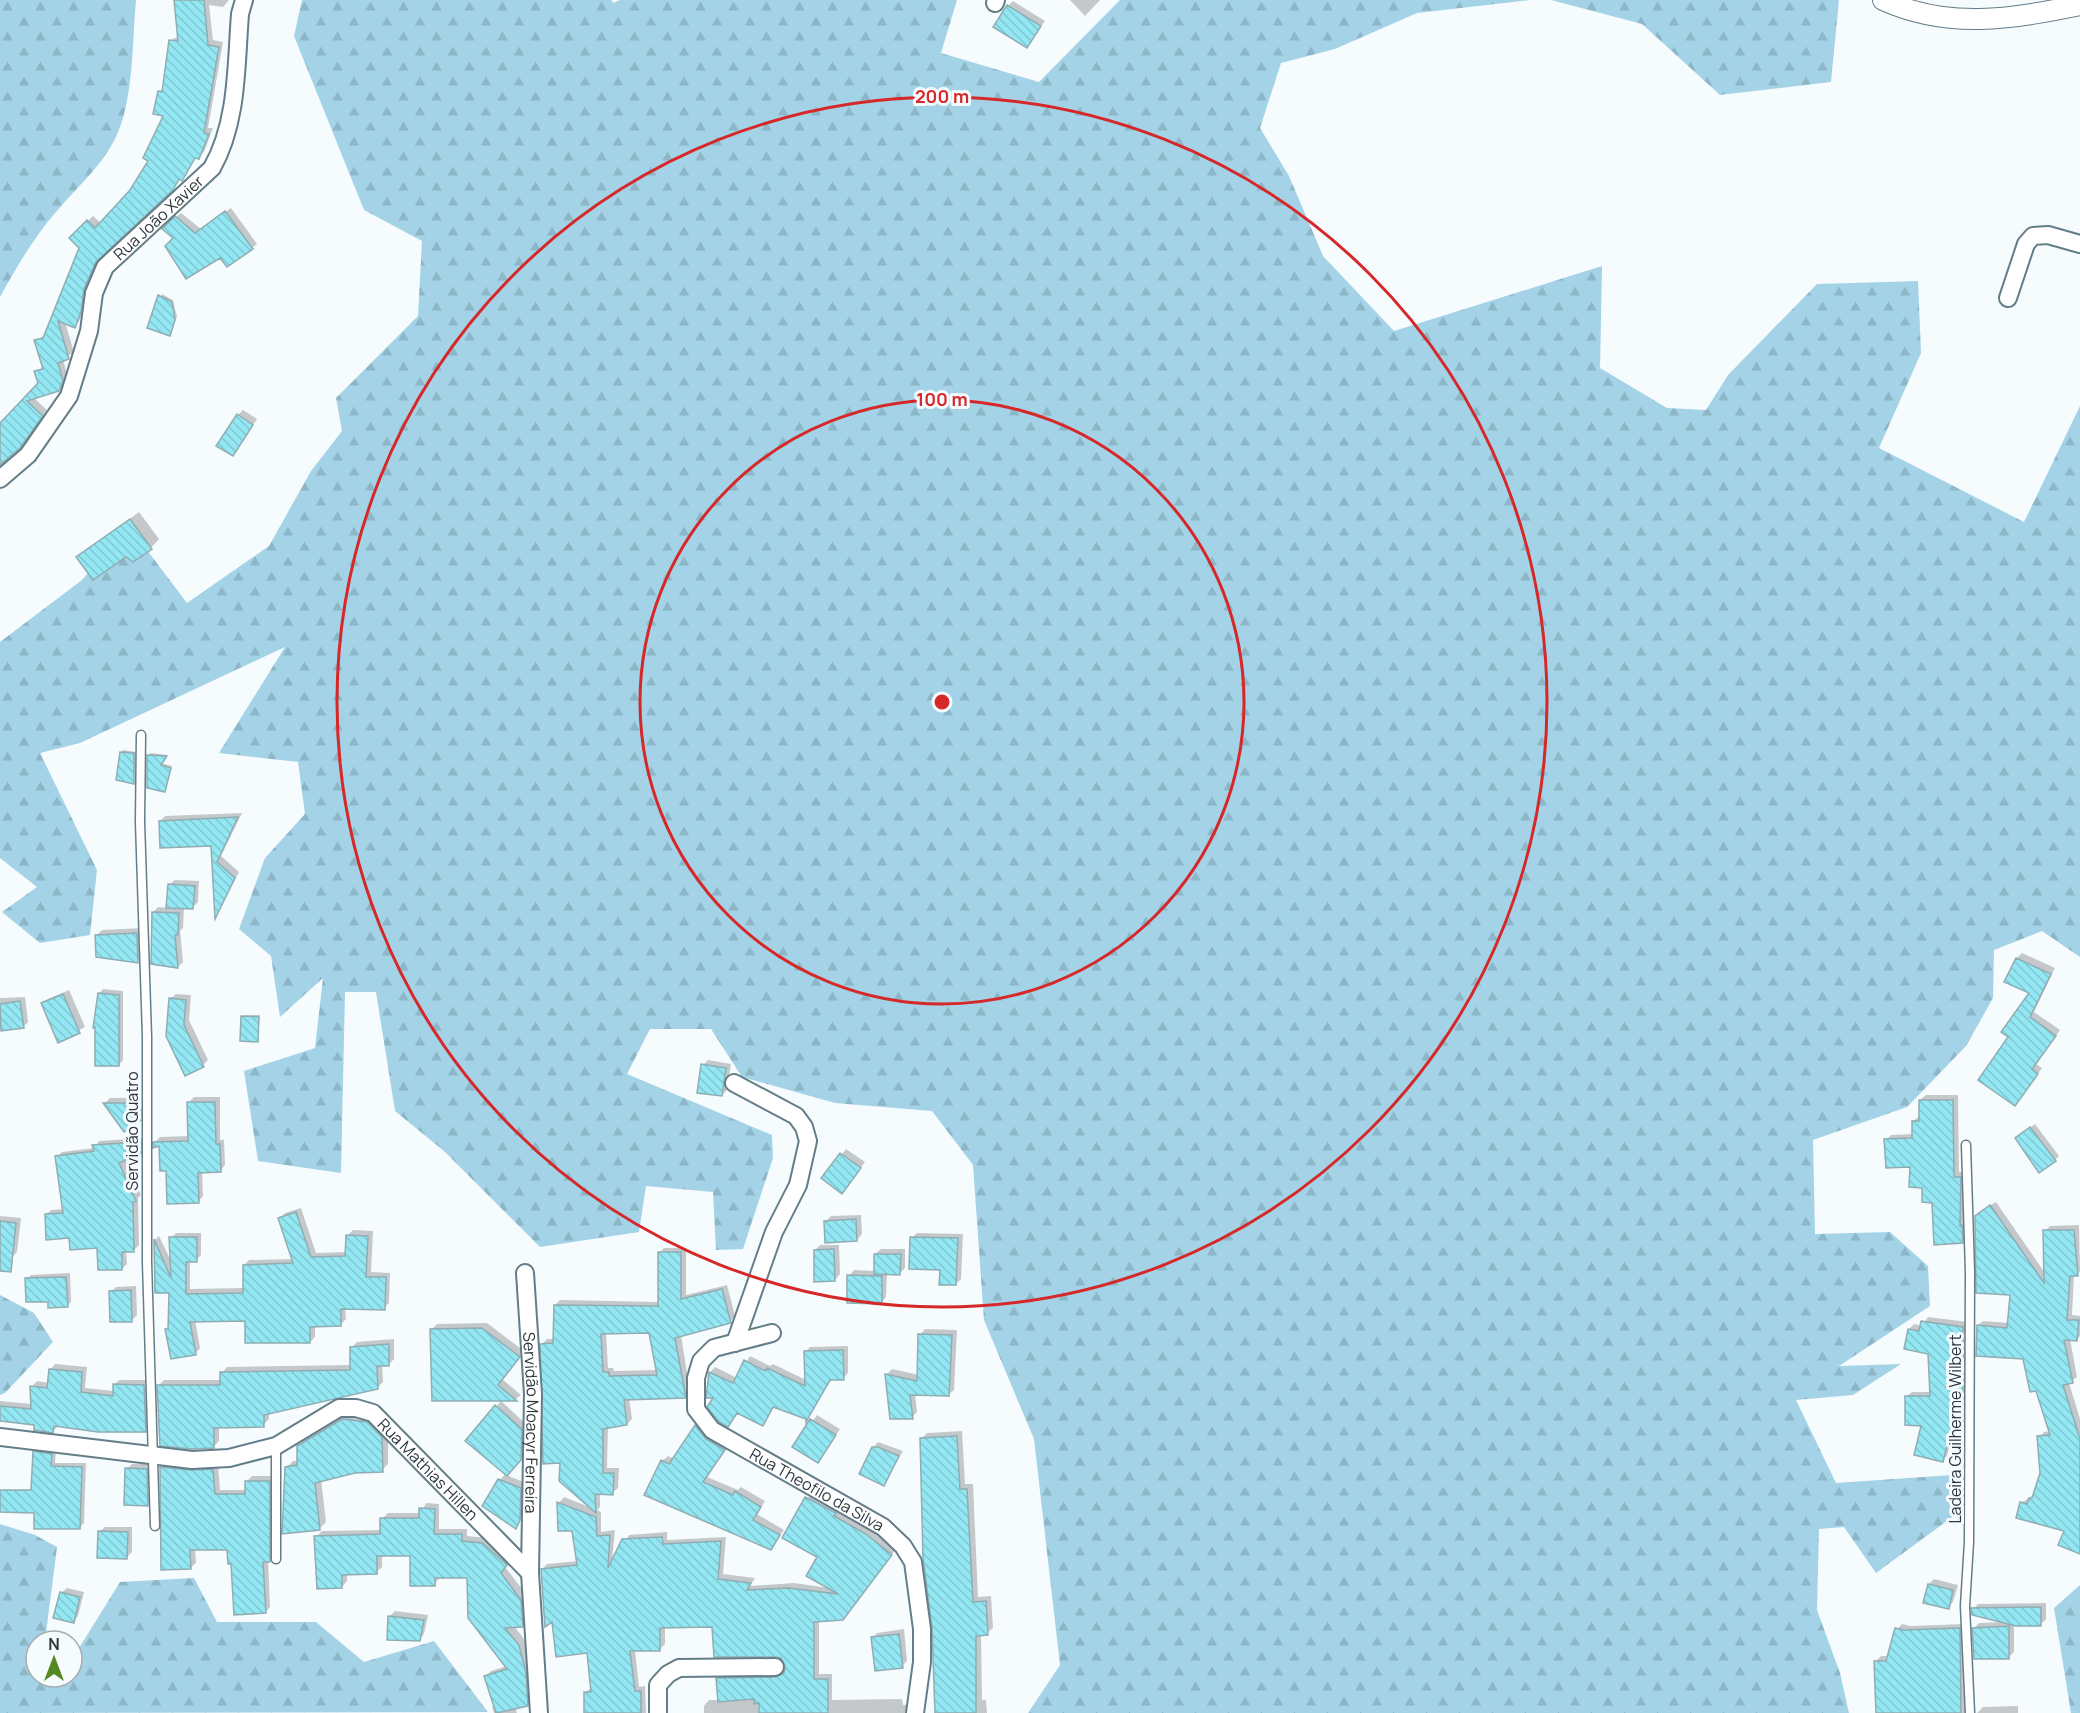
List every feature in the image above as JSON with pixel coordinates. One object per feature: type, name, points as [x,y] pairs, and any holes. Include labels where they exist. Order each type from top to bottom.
[{"type":"street","name":"Rua João Xavier","points":[[0,479],[28,455],[69,396],[89,331],[94,293],[105,267],[212,168],[224,148],[230,122],[240,14],[244,0]]},
{"type":"street","points":[[1883,0],[1908,11],[1958,21],[2028,16],[2080,5]]},
{"type":"street","points":[[2008,298],[2026,244],[2033,236],[2048,235],[2080,244]]},
{"type":"street","points":[[734,1083],[795,1116],[804,1127],[808,1141],[798,1185],[774,1232],[735,1343]]},
{"type":"street","name":"Servidão Moacyr Ferreira","points":[[525,1273],[533,1395],[530,1573]]},
{"type":"street","name":"Rua Theofilo da Silva","points":[[772,1333],[714,1348],[701,1361],[696,1378],[696,1408],[712,1430],[883,1527],[903,1545],[913,1562],[922,1629],[922,1662],[915,1713]]},
{"type":"street","name":"Rua Mathias Hillen","points":[[0,1437],[192,1460],[229,1458],[276,1446],[339,1408],[356,1408],[373,1413],[530,1573]]},
{"type":"street","points":[[530,1573],[539,1713]]},
{"type":"street","points":[[658,1713],[658,1685],[668,1674],[679,1668],[775,1667]]},
{"type":"lane","name":"Servidão Quatro","points":[[141,735],[140,822],[147,1037],[147,1262],[155,1526]]},
{"type":"lane","name":"Ladeira Guilherme Wilbert","points":[[1966,1145],[1970,1295],[1970,1542],[1965,1606],[1970,1713]]},
{"type":"lane","points":[[276,1446],[276,1559]]},
{"type":"green space","points":[[0,0],[136,0],[129,91],[121,126],[108,151],[40,232],[0,297]]},
{"type":"green space","points":[[302,0],[612,0],[613,3],[620,0],[957,0],[941,53],[1039,82],[1120,0],[1531,0],[1417,13],[1335,49],[1281,63],[1260,128],[1289,176],[1323,256],[1394,331],[1602,266],[1600,368],[1667,408],[1706,410],[1728,375],[1817,284],[1918,281],[1921,353],[1879,448],[2024,522],[2080,406],[2080,957],[2042,931],[1994,950],[1993,998],[1966,1046],[1907,1107],[1813,1140],[1815,1234],[1890,1232],[1928,1266],[1930,1306],[1839,1366],[1901,1364],[1853,1395],[1796,1400],[1836,1483],[1967,1474],[1966,1507],[1876,1573],[1844,1527],[1819,1529],[1817,1610],[1840,1673],[1849,1713],[1028,1713],[1060,1665],[1034,1439],[984,1320],[973,1165],[932,1111],[835,1103],[742,1077],[711,1029],[650,1029],[627,1074],[772,1135],[773,1158],[743,1249],[716,1250],[713,1192],[646,1186],[639,1232],[540,1247],[444,1151],[395,1111],[376,992],[345,992],[341,1173],[258,1161],[244,1071],[315,1048],[323,978],[280,1017],[271,956],[239,929],[265,858],[305,814],[298,762],[219,753],[285,647],[80,743],[40,753],[97,870],[90,935],[40,943],[2,912],[37,887],[0,858],[0,642],[82,580],[128,525],[187,603],[269,546],[311,471],[342,431],[336,398],[418,316],[422,241],[364,210],[294,36]]},
{"type":"green space","points":[[1551,0],[1839,0],[1831,82],[1720,95],[1642,24]]},
{"type":"green space","points":[[0,1295],[34,1313],[53,1342],[5,1393],[0,1395]]},
{"type":"green space","points":[[0,1524],[35,1535],[57,1547],[47,1629],[24,1629],[24,1689],[84,1689],[84,1640],[120,1582],[194,1578],[217,1622],[316,1622],[364,1662],[434,1641],[488,1712],[0,1713]]},
{"type":"green space","points":[[2080,1585],[2080,1713],[2071,1713],[2054,1608]]},
{"type":"building","points":[[174,0],[204,0],[208,45],[219,47],[204,133],[209,134],[199,159],[195,158],[182,181],[179,179],[173,190],[96,262],[84,289],[81,312],[75,328],[58,321],[69,359],[58,363],[63,381],[59,391],[27,401],[43,416],[20,448],[0,465],[0,423],[38,383],[34,371],[43,369],[34,340],[43,338],[79,248],[69,238],[87,220],[95,228],[130,190],[148,161],[143,158],[163,116],[153,114],[158,91],[162,92],[169,40],[178,41]]},
{"type":"building","points":[[1007,5],[1041,26],[1027,48],[993,27]]},
{"type":"building","points":[[225,211],[253,249],[227,267],[220,258],[186,279],[165,246],[173,238],[162,229],[175,216],[195,233]]},
{"type":"building","points":[[158,295],[172,302],[175,320],[170,336],[147,328]]},
{"type":"building","points":[[237,414],[253,425],[233,456],[216,446]]},
{"type":"building","points":[[130,519],[152,549],[133,562],[126,557],[93,580],[76,557]]},
{"type":"building","points":[[120,752],[134,753],[134,784],[116,780]]},
{"type":"building","points":[[147,755],[167,756],[161,765],[171,768],[165,792],[147,788]]},
{"type":"building","points":[[238,817],[217,862],[235,878],[215,919],[211,846],[160,848],[159,821]]},
{"type":"building","points":[[168,884],[195,886],[193,909],[166,908]]},
{"type":"building","points":[[152,912],[179,913],[178,935],[175,935],[178,968],[151,964]]},
{"type":"building","points":[[137,933],[138,963],[96,957],[95,935]]},
{"type":"building","points":[[2016,958],[2051,974],[2030,1017],[2056,1036],[2032,1069],[2038,1074],[2015,1106],[1978,1080],[2008,1037],[2001,1032],[2029,993],[2004,982]]},
{"type":"building","points":[[98,993],[119,995],[119,1066],[95,1066],[95,1027],[93,1028]]},
{"type":"building","points":[[63,994],[80,1033],[58,1043],[41,1003]]},
{"type":"building","points":[[169,998],[186,1000],[184,1025],[204,1067],[185,1076],[166,1036]]},
{"type":"building","points":[[20,1001],[24,1028],[1,1031],[0,1004]]},
{"type":"building","points":[[241,1016],[259,1017],[258,1042],[240,1041]]},
{"type":"building","points":[[701,1064],[726,1068],[722,1096],[697,1093]]},
{"type":"building","points":[[1919,1100],[1953,1100],[1954,1177],[1961,1177],[1960,1226],[1962,1225],[1963,1243],[1934,1245],[1932,1203],[1922,1202],[1922,1188],[1909,1187],[1910,1167],[1886,1168],[1884,1139],[1912,1138],[1912,1121],[1919,1121]]},
{"type":"building","points":[[187,1102],[215,1102],[216,1144],[220,1144],[221,1172],[198,1173],[199,1203],[167,1204],[166,1171],[160,1171],[159,1146],[153,1148],[153,1142],[188,1141]]},
{"type":"building","points":[[103,1103],[130,1103],[141,1120],[124,1132]]},
{"type":"building","points":[[2030,1127],[2056,1161],[2039,1173],[2015,1138]]},
{"type":"building","points":[[141,1142],[141,1154],[119,1163],[136,1201],[133,1202],[134,1252],[122,1252],[122,1270],[98,1270],[97,1248],[70,1250],[69,1238],[46,1240],[45,1214],[63,1213],[55,1156],[94,1151],[92,1145]]},
{"type":"building","points":[[840,1153],[861,1168],[842,1194],[821,1178]]},
{"type":"building","points":[[1990,1205],[2044,1283],[2043,1230],[2074,1230],[2078,1276],[2070,1276],[2067,1320],[2079,1320],[2077,1341],[2064,1340],[2073,1383],[2063,1385],[2080,1439],[2080,1554],[2058,1545],[2064,1531],[2016,1518],[2020,1502],[2027,1504],[2029,1498],[2032,1498],[2040,1473],[2037,1436],[2050,1435],[2036,1391],[2030,1392],[2023,1359],[1976,1356],[1977,1325],[2007,1328],[2010,1295],[1976,1293],[1975,1216]]},
{"type":"building","points":[[296,1212],[311,1257],[345,1256],[346,1235],[368,1236],[366,1277],[386,1277],[385,1310],[341,1309],[341,1326],[310,1327],[310,1343],[245,1343],[245,1321],[190,1322],[196,1355],[171,1359],[165,1329],[168,1329],[169,1293],[155,1293],[154,1239],[171,1278],[169,1237],[197,1237],[197,1262],[186,1262],[186,1294],[243,1293],[243,1265],[293,1263],[278,1218]]},
{"type":"building","points":[[856,1219],[857,1241],[825,1243],[824,1221]]},
{"type":"building","points":[[0,1221],[16,1223],[11,1272],[0,1271]]},
{"type":"building","points":[[910,1237],[958,1238],[956,1285],[939,1285],[940,1270],[909,1269]]},
{"type":"building","points":[[834,1249],[835,1281],[814,1282],[814,1250]]},
{"type":"building","points":[[658,1252],[681,1252],[681,1299],[722,1289],[731,1323],[675,1338],[686,1398],[624,1400],[627,1425],[603,1429],[603,1473],[614,1473],[613,1495],[595,1494],[596,1513],[559,1481],[560,1463],[543,1464],[540,1344],[553,1343],[554,1305],[658,1306]],"holes":[[[649,1333],[657,1375],[609,1376],[609,1372],[603,1372],[601,1334]]]},
{"type":"building","points":[[874,1254],[901,1254],[900,1275],[874,1274]]},
{"type":"building","points":[[847,1275],[882,1276],[882,1304],[847,1303]]},
{"type":"building","points":[[66,1277],[68,1307],[48,1308],[48,1302],[26,1302],[25,1278]]},
{"type":"building","points":[[131,1290],[132,1322],[110,1322],[109,1291]]},
{"type":"building","points":[[1921,1321],[1963,1327],[1963,1426],[1952,1425],[1943,1462],[1914,1455],[1921,1426],[1905,1425],[1905,1396],[1930,1396],[1928,1354],[1904,1349],[1908,1329],[1919,1331]]},
{"type":"building","points":[[482,1328],[520,1357],[498,1385],[517,1401],[432,1401],[430,1329]]},
{"type":"building","points":[[918,1334],[952,1335],[949,1396],[910,1395],[913,1419],[890,1419],[885,1374],[917,1381]]},
{"type":"building","points":[[389,1344],[389,1366],[377,1366],[378,1389],[264,1415],[264,1427],[214,1428],[214,1448],[192,1449],[160,1446],[157,1385],[220,1385],[220,1372],[350,1370],[350,1347]]},
{"type":"building","points":[[843,1350],[844,1380],[830,1380],[806,1422],[806,1419],[773,1407],[763,1426],[737,1413],[728,1427],[719,1422],[707,1407],[713,1398],[706,1398],[709,1372],[733,1383],[744,1360],[765,1371],[767,1368],[805,1386],[804,1351]]},
{"type":"building","points":[[49,1369],[82,1372],[81,1392],[113,1396],[113,1384],[144,1385],[146,1432],[98,1432],[54,1426],[53,1433],[34,1430],[34,1425],[0,1421],[0,1406],[31,1409],[30,1386],[47,1388]]},
{"type":"building","points":[[495,1405],[522,1429],[521,1460],[507,1476],[465,1441]]},
{"type":"building","points":[[342,1419],[367,1422],[382,1437],[383,1472],[355,1473],[315,1483],[320,1530],[282,1534],[285,1467],[297,1465],[297,1446]]},
{"type":"building","points":[[810,1419],[836,1435],[818,1463],[792,1447]]},
{"type":"building","points":[[695,1425],[706,1439],[725,1450],[703,1482],[733,1495],[735,1491],[761,1507],[753,1520],[780,1535],[771,1550],[644,1495],[661,1460],[669,1464]]},
{"type":"building","points":[[957,1436],[960,1489],[967,1489],[973,1602],[986,1601],[988,1635],[976,1636],[976,1713],[935,1713],[932,1628],[923,1558],[920,1438]]},
{"type":"building","points":[[872,1447],[878,1447],[899,1456],[884,1486],[859,1474]]},
{"type":"building","points":[[33,1451],[52,1454],[51,1466],[82,1467],[80,1529],[34,1529],[34,1513],[0,1512],[0,1490],[31,1490]]},
{"type":"building","points":[[160,1467],[191,1470],[213,1469],[215,1494],[245,1494],[245,1481],[270,1481],[270,1562],[263,1562],[266,1613],[234,1615],[231,1564],[228,1564],[227,1550],[190,1550],[191,1569],[161,1570]]},
{"type":"building","points":[[125,1468],[147,1469],[148,1506],[124,1505]]},
{"type":"building","points":[[498,1479],[521,1488],[520,1520],[516,1529],[482,1506]]},
{"type":"building","points":[[805,1497],[836,1513],[834,1516],[866,1534],[892,1555],[843,1620],[814,1622],[814,1679],[828,1679],[828,1713],[759,1713],[759,1703],[754,1704],[754,1699],[718,1702],[716,1678],[776,1677],[784,1673],[785,1666],[781,1658],[775,1657],[714,1657],[712,1627],[660,1628],[660,1651],[630,1651],[635,1691],[641,1691],[641,1713],[584,1713],[584,1692],[591,1692],[587,1653],[556,1657],[552,1622],[545,1627],[541,1569],[577,1565],[572,1531],[558,1531],[557,1502],[596,1517],[597,1536],[610,1535],[608,1568],[622,1539],[662,1537],[663,1544],[721,1541],[718,1579],[751,1583],[747,1590],[788,1588],[838,1594],[806,1576],[817,1557],[782,1538]]},
{"type":"building","points":[[419,1508],[435,1509],[434,1534],[462,1534],[462,1541],[482,1543],[507,1565],[501,1573],[521,1600],[523,1627],[505,1628],[519,1645],[526,1673],[528,1706],[496,1713],[484,1676],[507,1669],[468,1618],[467,1578],[435,1578],[435,1586],[410,1586],[410,1556],[377,1556],[377,1574],[342,1575],[342,1588],[317,1589],[314,1536],[380,1534],[380,1518],[419,1518]]},
{"type":"building","points":[[98,1531],[128,1532],[127,1559],[97,1558]]},
{"type":"building","points":[[1928,1584],[1953,1590],[1949,1609],[1923,1603]]},
{"type":"building","points":[[60,1592],[80,1597],[74,1623],[53,1618]]},
{"type":"building","points":[[2041,1607],[2041,1626],[2016,1626],[1972,1615],[1971,1608]]},
{"type":"building","points":[[388,1616],[424,1620],[420,1641],[387,1640]]},
{"type":"building","points":[[2009,1626],[2009,1659],[1974,1659],[1972,1628]]},
{"type":"building","points":[[1895,1628],[1904,1630],[1960,1628],[1961,1713],[1876,1713],[1874,1661],[1886,1661]]},
{"type":"building","points":[[899,1634],[903,1668],[875,1671],[871,1637]]}]
